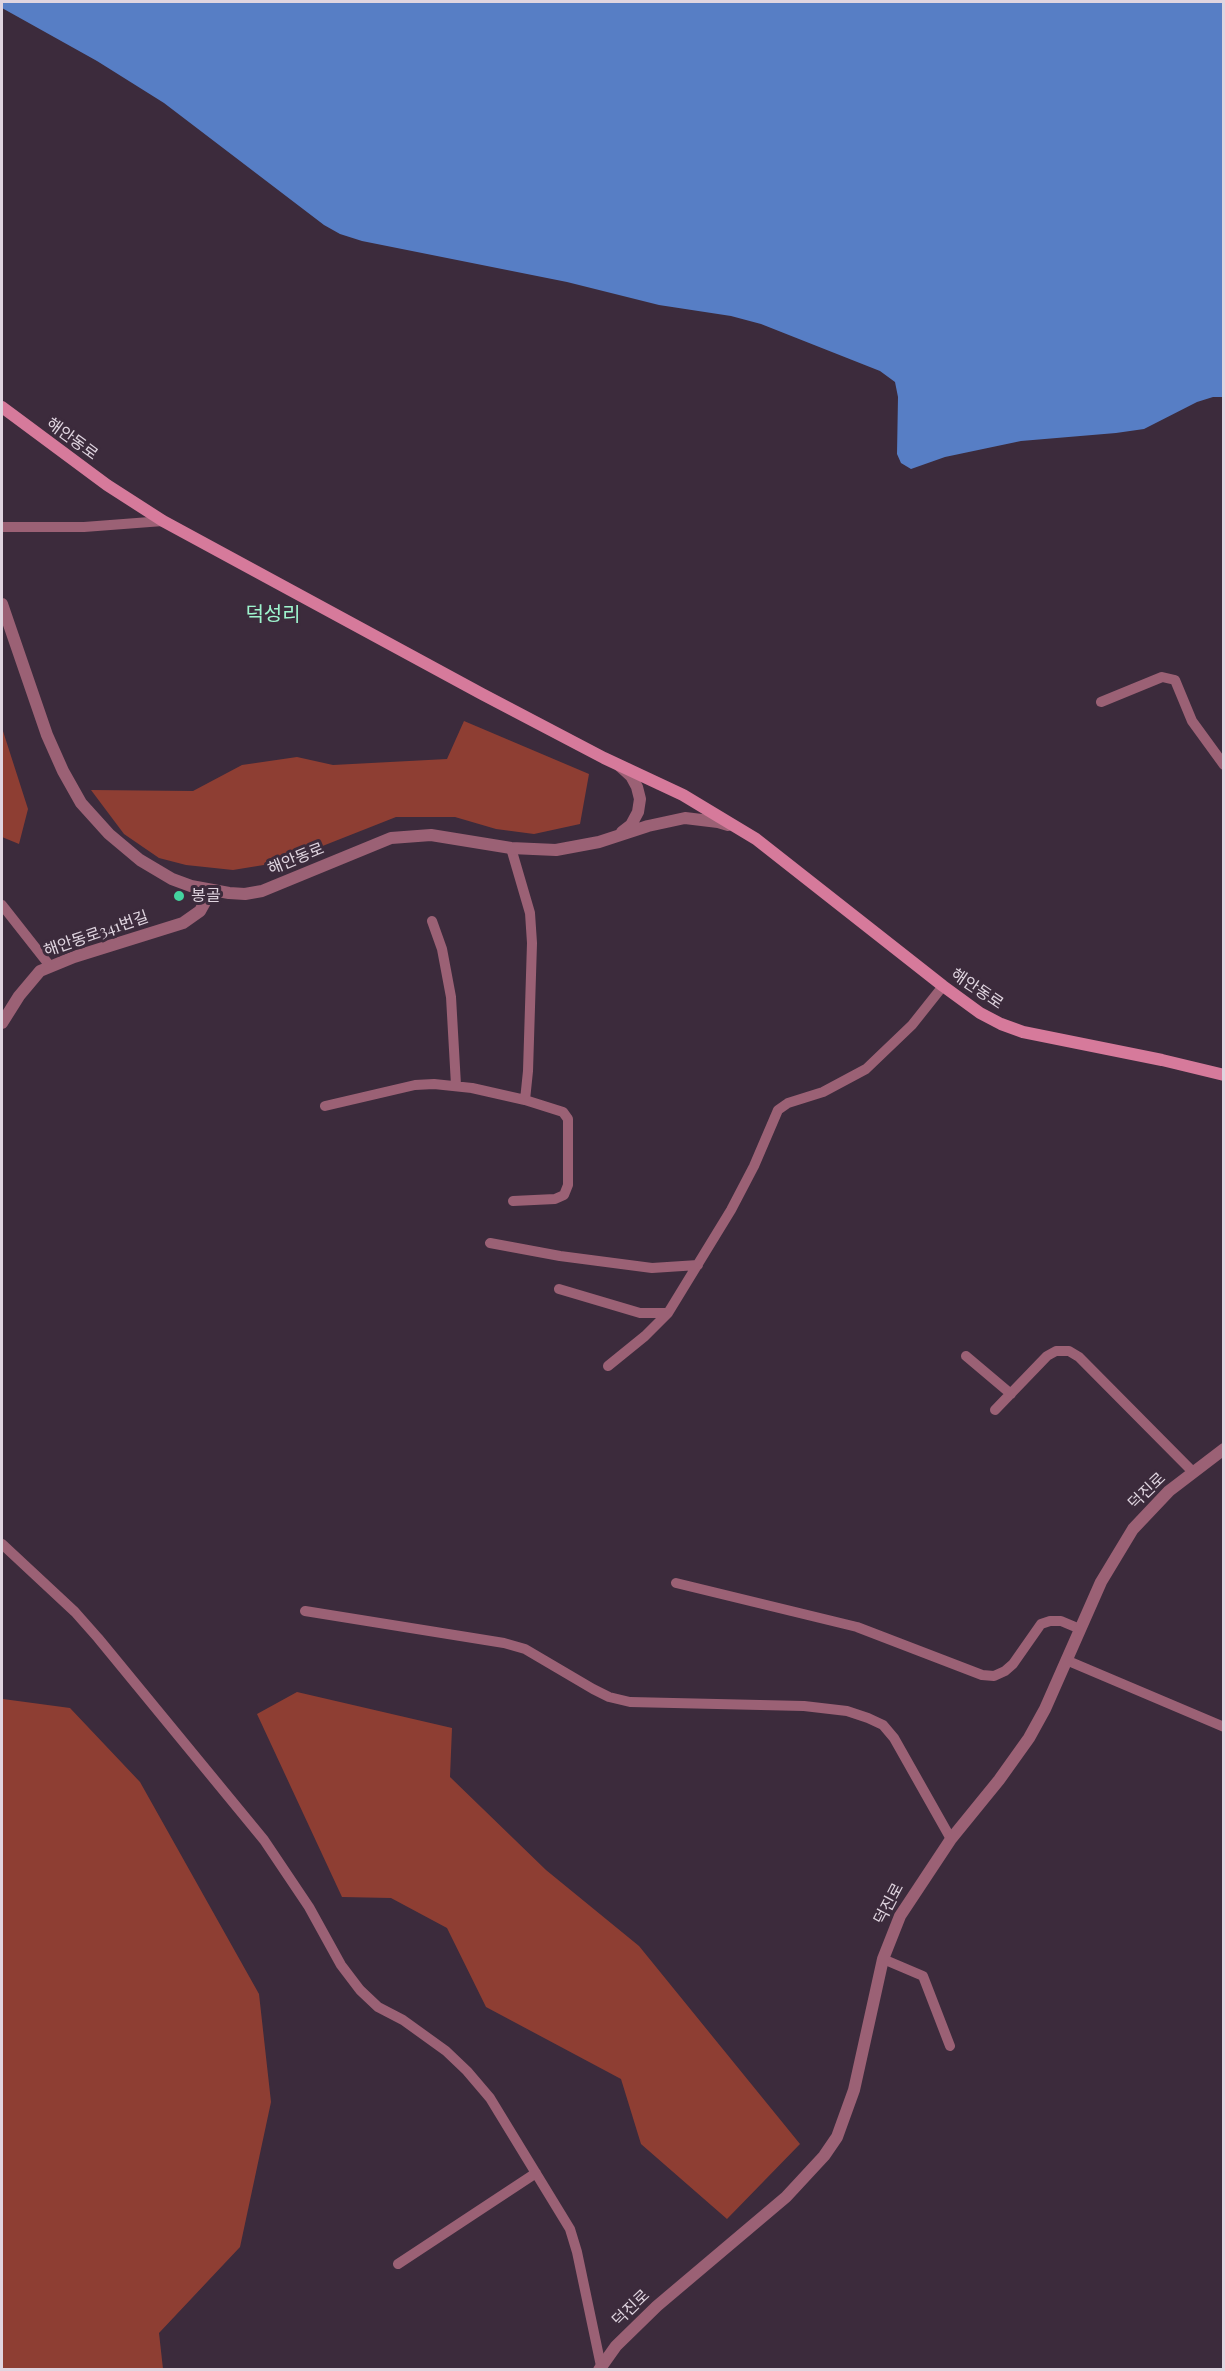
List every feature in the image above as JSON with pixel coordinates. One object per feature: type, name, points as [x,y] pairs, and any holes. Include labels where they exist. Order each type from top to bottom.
[{"type":"main road","name":"해안동로","points":[[2,407],[107,485],[163,521],[482,694],[683,795],[756,839],[980,1013],[1023,1032],[1224,1075]]},
{"type":"street","name":"해안동로","points":[[2,604],[47,735],[81,803],[109,834],[140,860],[172,879],[211,891],[245,894],[262,891],[391,838],[431,835],[511,848],[556,850],[578,847],[648,826],[685,818],[718,822],[756,839]]},
{"type":"street","points":[[617,763],[631,776],[640,799],[638,812],[634,819],[618,836]]},
{"type":"street","name":"해안동로341번길","points":[[2,1023],[39,971],[183,923],[200,911],[211,891]]},
{"type":"street","name":"덕진로","points":[[600,2368],[635,2326],[786,2197],[824,2156],[837,2137],[854,2090],[883,1959],[900,1916],[951,1839],[999,1780],[1029,1738],[1101,1581],[1133,1529],[1149,1509],[1192,1472],[1224,1449]]},
{"type":"lane","points":[[2,527],[84,527],[163,521]]},
{"type":"lane","points":[[1101,702],[1162,678],[1174,680],[1192,721],[1224,765]]},
{"type":"lane","points":[[511,848],[530,913],[532,943],[525,1100]]},
{"type":"lane","points":[[2,905],[50,966]]},
{"type":"lane","points":[[432,921],[442,949],[451,997],[456,1085]]},
{"type":"lane","points":[[608,1366],[645,1336],[668,1313],[754,1166],[778,1110],[788,1103],[838,1085],[866,1069],[912,1025],[943,986]]},
{"type":"lane","points":[[325,1106],[414,1085],[456,1085],[525,1100],[563,1112],[568,1119],[567,1185],[564,1195],[555,1199],[513,1201]]},
{"type":"lane","points":[[490,1243],[560,1256],[652,1268],[698,1265]]},
{"type":"lane","points":[[559,1289],[640,1313],[668,1313]]},
{"type":"lane","points":[[995,1410],[1047,1356],[1056,1351],[1069,1351],[1079,1357],[1192,1472]]},
{"type":"lane","points":[[966,1356],[1011,1394]]},
{"type":"lane","points":[[2,1544],[90,1629],[264,1840],[309,1907],[341,1965],[360,1990],[378,2007],[404,2020],[446,2051],[490,2098],[570,2229],[577,2252],[600,2368]]},
{"type":"lane","points":[[676,1582],[857,1627],[982,1675],[994,1676],[1005,1671],[1013,1664],[1041,1624],[1061,1621],[1080,1629]]},
{"type":"lane","points":[[305,1611],[504,1643],[525,1649],[601,1693],[630,1702],[827,1707],[868,1719],[883,1725],[894,1738],[951,1839]]},
{"type":"lane","points":[[1066,1660],[1224,1727]]},
{"type":"lane","points":[[883,1959],[923,1976],[950,2046]]},
{"type":"lane","points":[[398,2264],[536,2173]]},
{"type":"shaded area","points":[[464,721],[589,774],[580,824],[534,834],[496,829],[455,817],[396,817],[282,862],[233,870],[186,865],[159,858],[124,834],[91,790],[193,791],[242,765],[297,757],[333,765],[447,759]]},
{"type":"shaded area","points":[[2,728],[28,809],[19,844],[2,837]]},
{"type":"shaded area","points":[[297,1692],[452,1728],[450,1777],[546,1870],[639,1946],[800,2144],[727,2219],[641,2144],[621,2079],[486,2007],[447,1928],[391,1898],[342,1897],[257,1714]]},
{"type":"shaded area","points":[[3,1699],[70,1708],[140,1782],[259,1994],[271,2102],[240,2247],[159,2333],[163,2369],[2,2369]]},
{"type":"water","points":[[2,2],[1223,2],[1223,397],[1213,397],[1197,402],[1144,429],[1021,441],[945,457],[911,469],[901,463],[897,454],[898,397],[895,382],[880,371],[761,324],[731,316],[659,305],[567,282],[362,241],[340,234],[324,225],[164,103],[97,61],[2,8]]},
{"type":"place","name":"봉골","points":[[179,896]]},
{"type":"district","name":"덕성리","points":[[273,615]]}]
